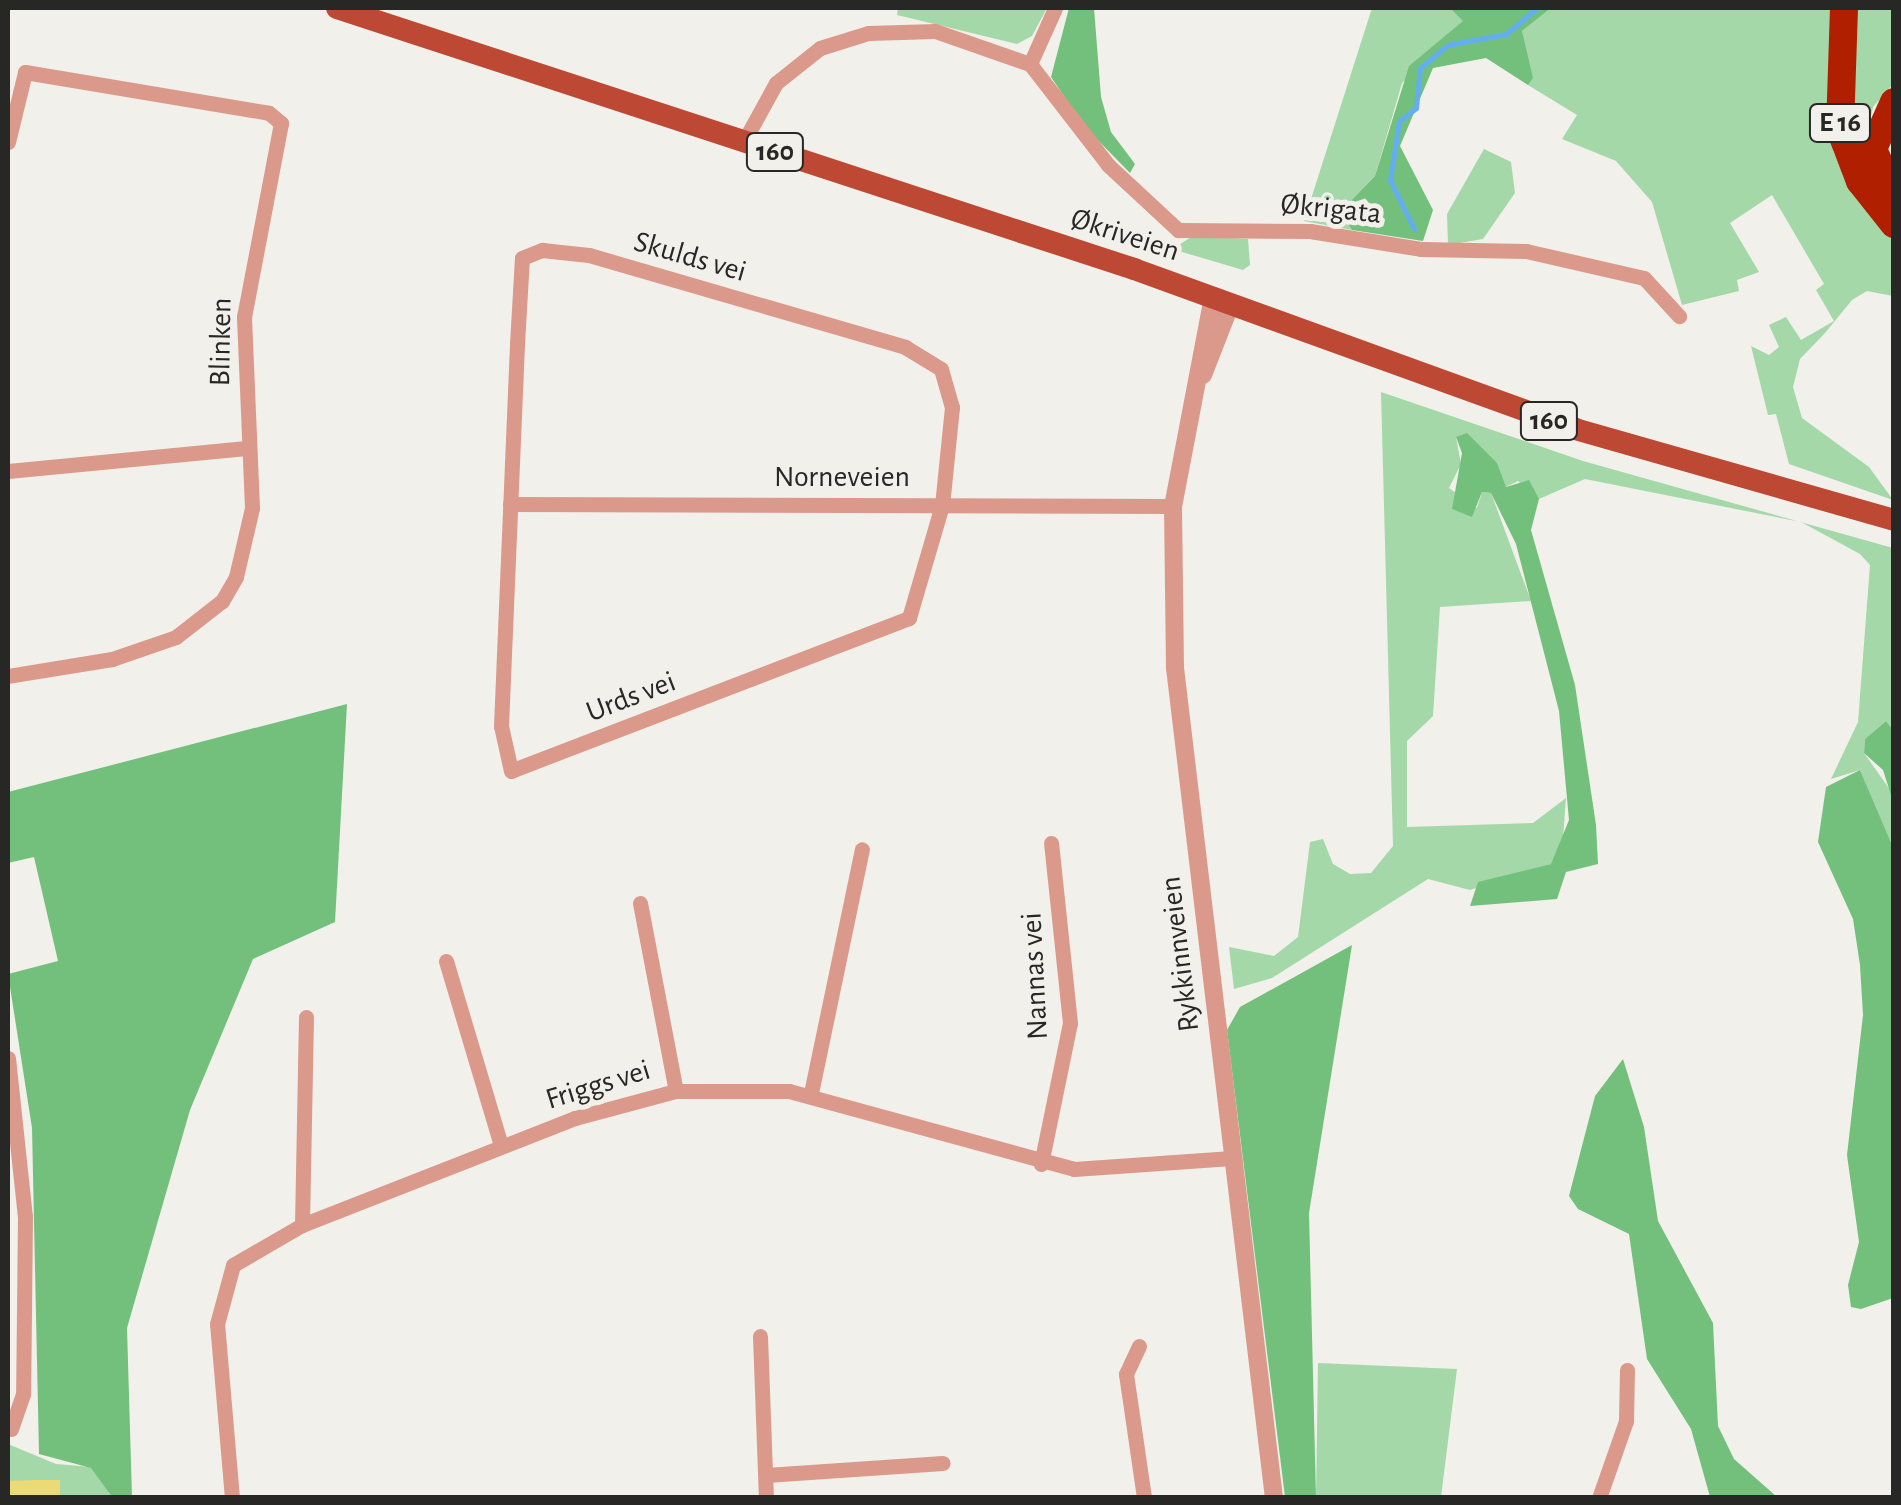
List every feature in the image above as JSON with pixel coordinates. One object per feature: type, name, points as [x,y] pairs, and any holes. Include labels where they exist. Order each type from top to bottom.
[{"type":"highway","name":"E 16","points":[[1844,8],[1840,129],[1860,181],[1894,224]]},
{"type":"highway","name":"E 16","points":[[1894,102],[1873,149],[1894,197]]},
{"type":"main road","name":"Økriveien","points":[[336,8],[1222,300],[1574,429],[1894,520]]},
{"type":"street","points":[[744,141],[764,98],[793,66],[850,37],[935,31],[1030,64],[1055,8]]},
{"type":"street","name":"Økrigata","points":[[1030,64],[1108,165],[1178,230],[1310,231],[1421,249],[1526,251],[1644,278],[1679,316]]},
{"type":"street","name":"Blinken","points":[[8,142],[25,72],[269,113],[281,123],[244,317],[248,535],[222,601],[176,637],[148,647],[8,676]]},
{"type":"street","name":"Skulds vei","points":[[510,504],[522,258],[560,249],[919,352],[951,388],[942,505]]},
{"type":"street","name":"Rykkinnveien","points":[[1222,300],[1190,403],[1173,506],[1175,668],[1274,1498]]},
{"type":"street","points":[[8,471],[249,448]]},
{"type":"street","name":"Norneveien","points":[[510,504],[1173,506]]},
{"type":"street","name":"Urds vei","points":[[510,504],[501,726],[511,771],[909,618],[942,505]]},
{"type":"street","name":"Nannas vei","points":[[1041,1164],[1070,1023],[1052,843]]},
{"type":"street","points":[[811,1093],[862,849]]},
{"type":"street","points":[[640,903],[676,1091]]},
{"type":"street","points":[[446,961],[501,1146]]},
{"type":"street","points":[[302,1225],[306,1017]]},
{"type":"street","points":[[8,1058],[23,1156],[16,1284],[22,1405],[12,1429]]},
{"type":"street","name":"Friggs vei","points":[[232,1498],[218,1349],[223,1286],[242,1256],[302,1225],[501,1146],[676,1091],[811,1093],[1041,1164],[1098,1170],[1232,1158]]},
{"type":"street","points":[[760,1336],[766,1498]]},
{"type":"street","points":[[1139,1346],[1126,1374],[1144,1498]]},
{"type":"street","points":[[1599,1498],[1626,1421],[1628,1370]]},
{"type":"street","points":[[766,1476],[943,1462]]},
{"type":"green space","points":[[898,8],[1047,8],[1032,36],[1017,44],[897,15]]},
{"type":"green space","points":[[1069,8],[1094,8],[1101,97],[1111,132],[1135,164],[1130,173],[1084,126],[1051,77]]},
{"type":"green space","points":[[1372,8],[1450,8],[1464,21],[1402,83],[1375,176],[1340,212],[1352,230],[1304,221]]},
{"type":"green space","points":[[1450,8],[1551,8],[1522,31],[1533,78],[1528,85],[1486,58],[1433,68],[1400,146],[1433,210],[1423,241],[1352,230],[1340,212],[1375,176],[1409,66],[1463,21]]},
{"type":"green space","points":[[1551,8],[1832,8],[1833,151],[1848,185],[1893,238],[1893,296],[1867,291],[1852,300],[1825,333],[1800,359],[1793,387],[1802,418],[1869,467],[1893,500],[1789,464],[1776,414],[1768,415],[1751,346],[1769,355],[1779,347],[1769,325],[1786,317],[1801,340],[1834,321],[1816,290],[1824,284],[1772,195],[1730,223],[1759,272],[1737,280],[1739,291],[1682,305],[1652,202],[1616,161],[1562,139],[1577,115],[1528,85],[1522,31]]},
{"type":"green space","points":[[1852,8],[1893,8],[1893,84],[1873,107],[1863,151],[1850,138]]},
{"type":"green space","points":[[1484,149],[1511,162],[1515,193],[1483,239],[1448,245],[1447,214]]},
{"type":"green space","points":[[1193,236],[1248,239],[1250,265],[1243,270],[1172,249]]},
{"type":"green space","points":[[1381,392],[1583,461],[1799,522],[1585,479],[1539,499],[1518,481],[1506,487],[1456,437],[1461,464],[1449,488],[1477,508],[1482,492],[1491,493],[1531,601],[1440,607],[1433,716],[1407,741],[1407,827],[1533,823],[1566,798],[1562,851],[1551,864],[1470,890],[1428,879],[1272,978],[1234,989],[1229,947],[1274,956],[1298,937],[1310,842],[1323,839],[1333,864],[1350,874],[1371,873],[1393,846]]},
{"type":"green space","points":[[1467,433],[1497,463],[1506,487],[1529,480],[1539,499],[1531,530],[1575,685],[1598,864],[1566,872],[1557,899],[1470,906],[1478,882],[1551,864],[1569,820],[1559,711],[1516,544],[1491,493],[1482,492],[1472,517],[1452,509],[1462,453],[1456,437]]},
{"type":"green space","points":[[1802,522],[1893,548],[1893,730],[1886,721],[1865,739],[1864,753],[1893,794],[1893,850],[1860,770],[1831,779],[1858,722],[1870,565],[1860,554]]},
{"type":"green space","points":[[347,704],[335,922],[253,959],[190,1110],[127,1328],[132,1497],[112,1497],[91,1468],[39,1454],[32,1128],[8,974],[58,961],[34,857],[8,863],[8,792]]},
{"type":"green space","points":[[1886,721],[1893,730],[1891,795],[1883,770],[1864,753],[1865,739]]},
{"type":"green space","points":[[1860,770],[1894,850],[1893,1298],[1861,1309],[1851,1307],[1848,1285],[1859,1242],[1847,1155],[1863,1015],[1860,965],[1853,919],[1818,842],[1826,787]]},
{"type":"green space","points":[[1352,945],[1309,1213],[1316,1497],[1285,1497],[1227,1030],[1240,1007]]},
{"type":"green space","points":[[1623,1059],[1644,1127],[1658,1221],[1713,1323],[1718,1426],[1734,1459],[1777,1497],[1710,1497],[1691,1429],[1647,1359],[1629,1234],[1578,1209],[1569,1196],[1595,1096]]},
{"type":"green space","points":[[1318,1363],[1457,1369],[1441,1497],[1316,1498]]},
{"type":"green space","points":[[8,1444],[56,1464],[91,1467],[112,1497],[8,1498]]},
{"type":"building","points":[[60,1480],[60,1498],[8,1498],[8,1481]]},
{"type":"waterway","points":[[1414,229],[1390,180],[1399,121],[1416,108],[1420,68],[1447,45],[1506,34],[1537,8]]}]
